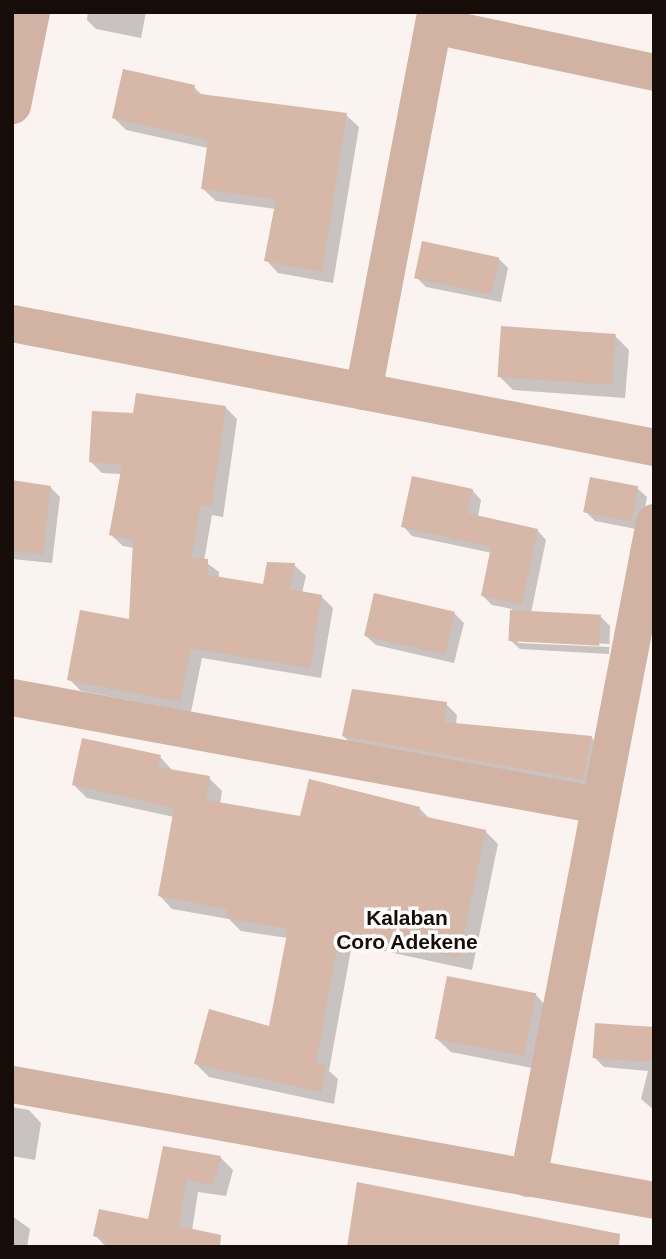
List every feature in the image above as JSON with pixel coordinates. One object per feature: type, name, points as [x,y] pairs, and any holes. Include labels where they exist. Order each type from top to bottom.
[{"type":"street","points":[[12,105],[30,12]]},
{"type":"street","points":[[363,391],[434,19],[654,72]]},
{"type":"street","points":[[12,323],[654,447]]},
{"type":"street","points":[[528,1178],[654,522]]},
{"type":"street","points":[[12,697],[599,805]]},
{"type":"street","points":[[12,1084],[654,1200]]},
{"type":"building","points":[[123,69],[195,85],[193,93],[347,113],[322,272],[264,261],[276,199],[201,189],[208,140],[112,118]]},
{"type":"building","points":[[422,241],[499,257],[491,295],[414,278]]},
{"type":"building","points":[[501,326],[616,334],[612,385],[497,377]]},
{"type":"building","points":[[136,393],[226,406],[212,506],[201,505],[191,558],[208,559],[208,575],[263,584],[267,562],[295,563],[290,589],[322,595],[310,668],[191,648],[180,702],[67,680],[80,610],[129,619],[133,540],[109,535],[122,465],[89,462],[92,411],[133,413]]},
{"type":"building","points":[[412,476],[473,489],[467,513],[538,529],[522,605],[481,596],[491,547],[401,527]]},
{"type":"building","points":[[590,477],[638,486],[631,522],[583,512]]},
{"type":"building","points":[[12,480],[51,486],[43,554],[12,551]]},
{"type":"building","points":[[374,593],[455,612],[445,655],[364,636]]},
{"type":"building","points":[[510,610],[601,615],[599,646],[508,641]]},
{"type":"building","points":[[352,689],[447,702],[444,722],[592,736],[583,780],[342,736]]},
{"type":"building","points":[[82,738],[161,755],[158,767],[210,776],[206,800],[300,816],[309,779],[420,807],[418,815],[486,830],[459,958],[340,932],[316,1063],[326,1065],[321,1092],[194,1064],[209,1009],[269,1026],[288,929],[226,918],[227,909],[158,896],[174,808],[72,785]]},
{"type":"building","points":[[447,976],[536,993],[524,1056],[435,1039]]},
{"type":"building","points":[[595,1023],[654,1027],[651,1062],[593,1058]]},
{"type":"building","points":[[163,1146],[221,1156],[213,1185],[186,1180],[179,1226],[221,1235],[220,1247],[104,1247],[106,1240],[93,1236],[99,1209],[148,1219]]},
{"type":"building","points":[[357,1182],[620,1234],[619,1247],[347,1247]]},
{"type":"district","name":"Kalaban Coro Adekene","points":[[407,930]]}]
